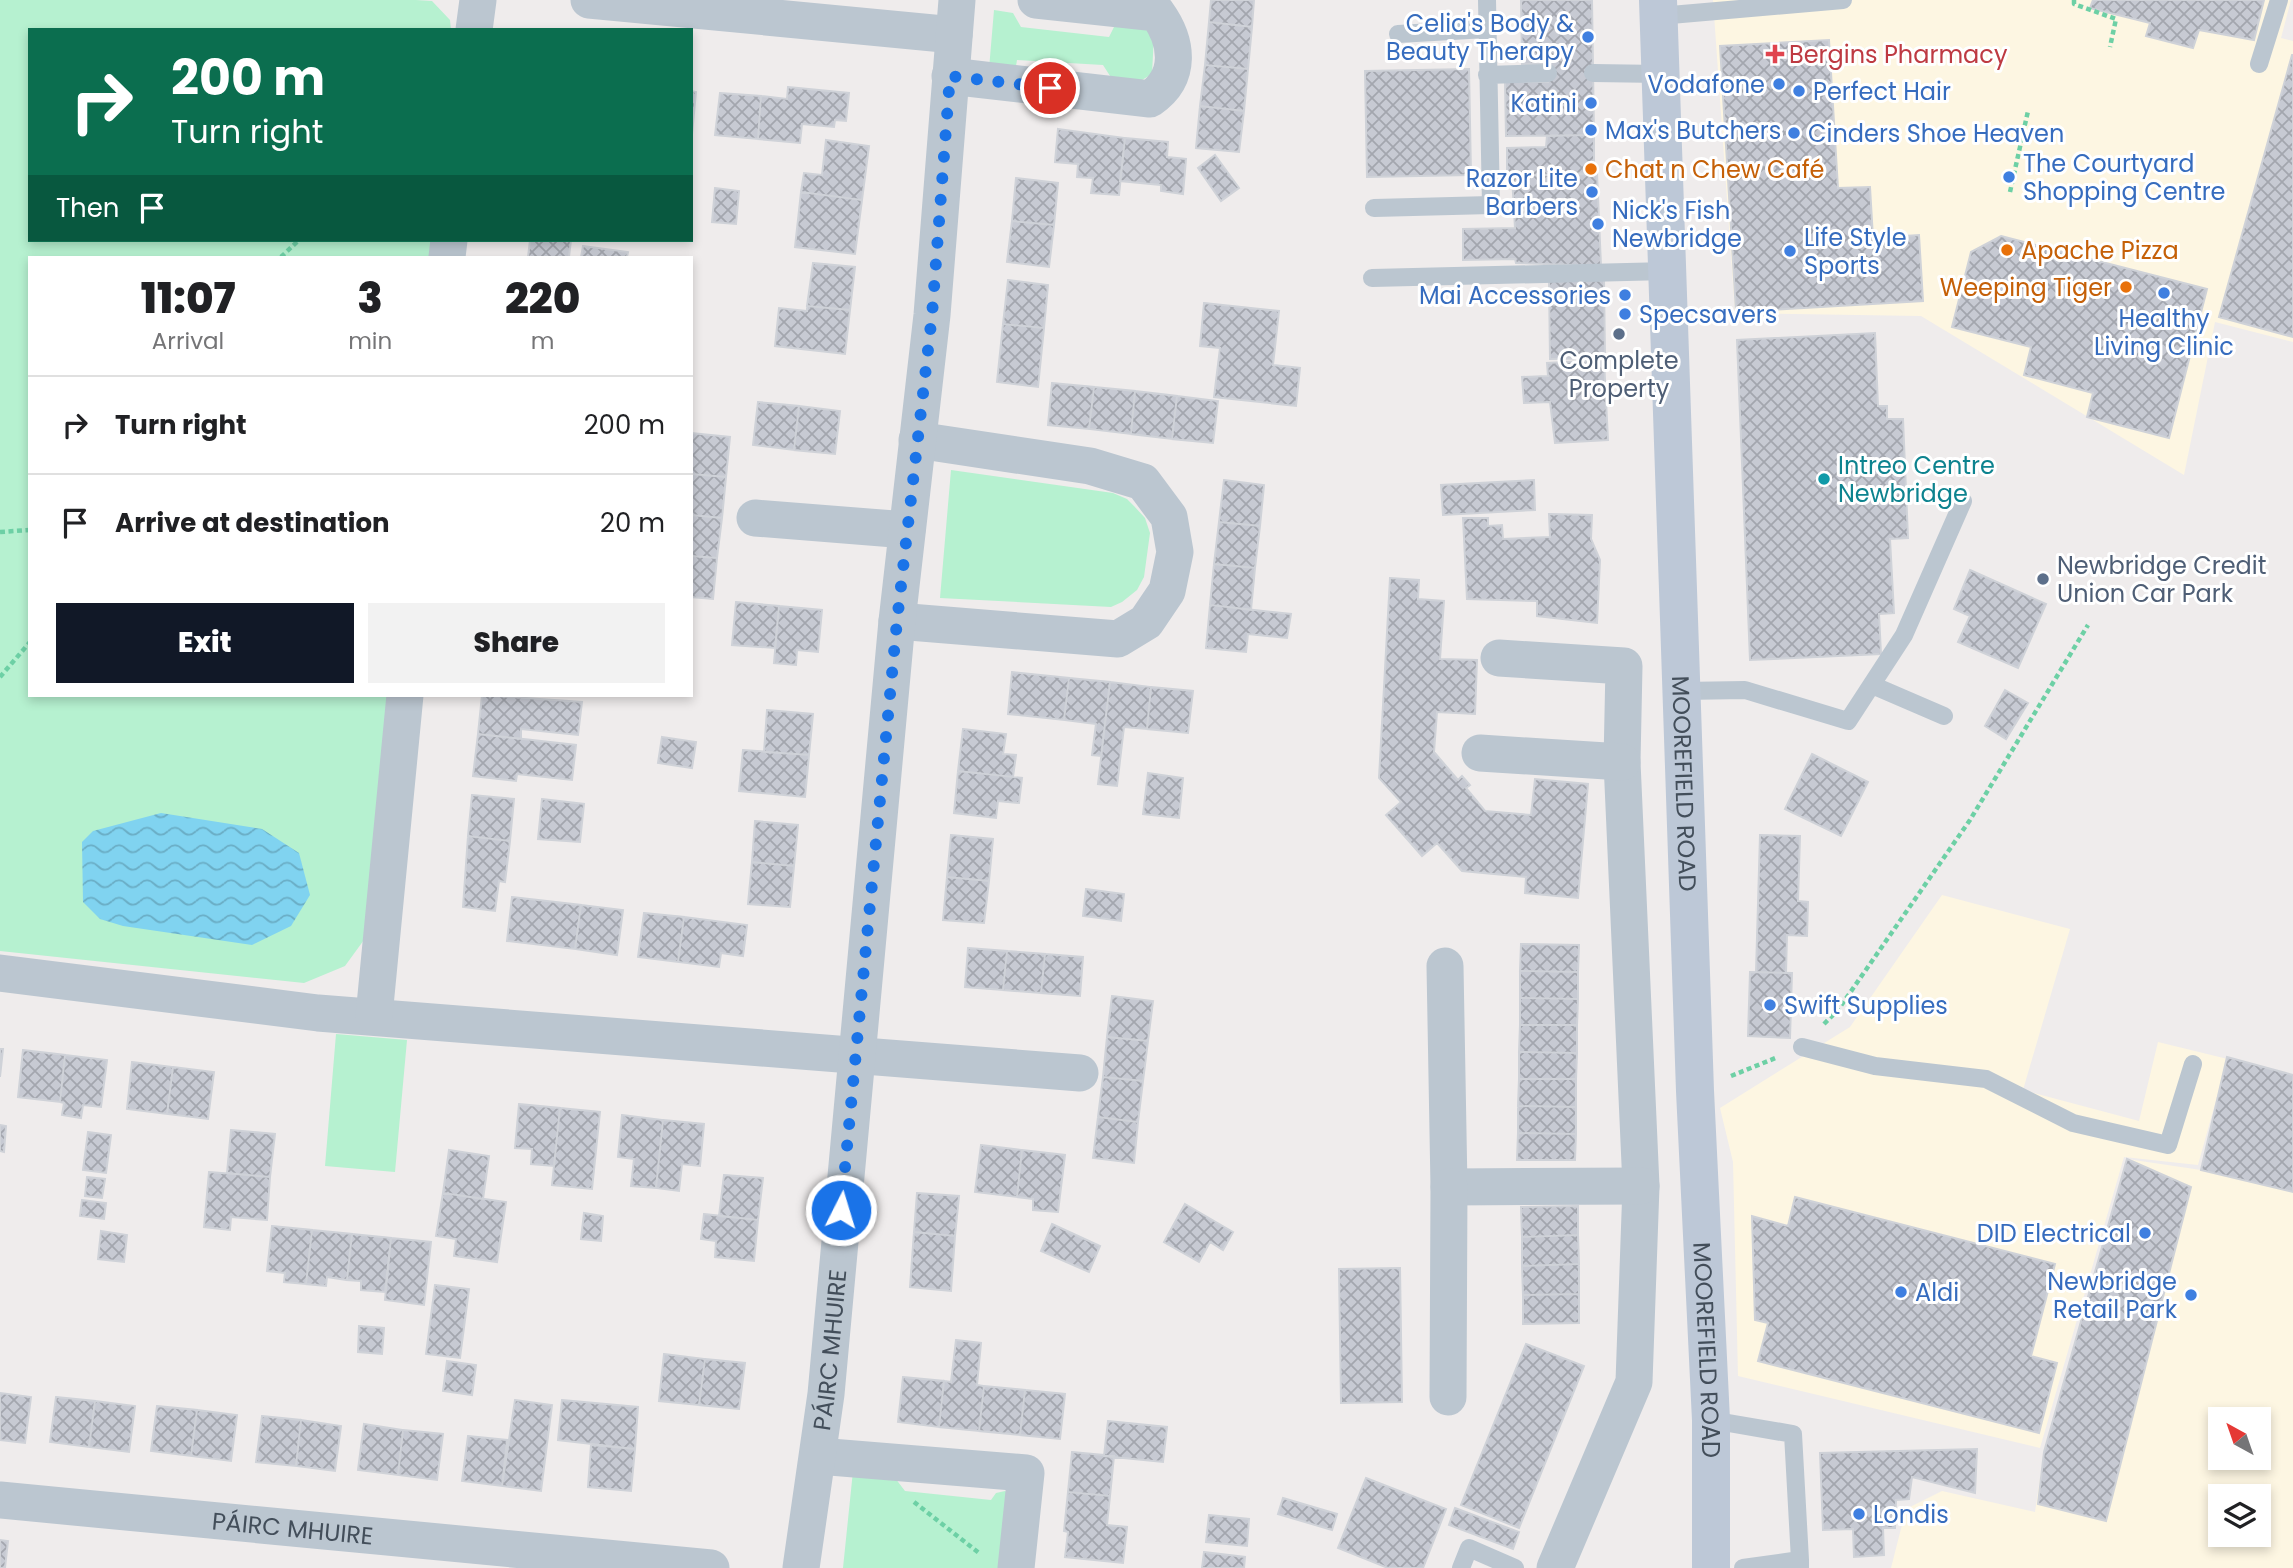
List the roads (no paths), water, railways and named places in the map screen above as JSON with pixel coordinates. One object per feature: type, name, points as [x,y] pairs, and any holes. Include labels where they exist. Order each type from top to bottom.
[{"type":"street","points":[[474,28],[478,0]]},
{"type":"street","points":[[589,0],[956,17]]},
{"type":"street","points":[[950,76],[1150,99],[1161,91],[1171,77],[1174,46],[1169,30],[1157,13],[1036,0]]},
{"type":"street","name":"MOOREFIELD ROAD","points":[[1659,8],[1695,1091],[1711,1420],[1711,1568]]},
{"type":"street","name":"PÁIRC MHUIRE","points":[[801,1568],[818,1456],[897,621],[932,315],[956,17]]},
{"type":"street","points":[[897,621],[1118,639],[1146,622],[1167,591],[1175,552],[1170,517],[1143,482],[1090,466],[917,440]]},
{"type":"street","points":[[755,518],[907,530]]},
{"type":"street","points":[[1499,658],[1624,666],[1622,762],[1641,1186],[1634,1382],[1555,1568]]},
{"type":"street","points":[[374,1016],[404,697]]},
{"type":"street","points":[[1480,752],[1622,762]]},
{"type":"street","points":[[1445,966],[1449,1187],[1448,1397]]},
{"type":"street","points":[[0,973],[318,1013],[855,1053],[1080,1073]]},
{"type":"street","points":[[1449,1187],[1641,1186]]},
{"type":"street","points":[[818,1456],[1026,1473],[1001,1564]]},
{"type":"street","name":"PÁIRC MHUIRE","points":[[0,1500],[711,1568]]},
{"type":"lane","points":[[1374,208],[1490,205],[1486,0]]},
{"type":"lane","points":[[1659,8],[1843,0]]},
{"type":"lane","points":[[2259,64],[2278,0]]},
{"type":"lane","points":[[1398,34],[1487,29]]},
{"type":"lane","points":[[1487,75],[1548,73]]},
{"type":"lane","points":[[1593,73],[1661,74]]},
{"type":"lane","points":[[1372,278],[1668,271]]},
{"type":"lane","points":[[1682,691],[1745,690],[1848,721],[1904,635],[1963,501]]},
{"type":"lane","points":[[1872,685],[1944,716]]},
{"type":"lane","points":[[1802,1047],[1875,1066],[1986,1079],[2073,1123],[2168,1144],[2193,1064]]},
{"type":"lane","points":[[1711,1420],[1793,1434],[1800,1564],[1743,1568]]},
{"type":"lane","points":[[1461,1568],[1469,1548],[1514,1568]]},
{"type":"water","points":[[161,813],[262,829],[299,853],[310,895],[291,926],[252,945],[123,926],[100,919],[83,902],[82,842],[93,831]]},
{"type":"place","name":"Celia's Body & Beauty Therapy","points":[[1588,37]]},
{"type":"place","name":"Bergins Pharmacy","points":[[1775,54]]},
{"type":"place","name":"Vodafone","points":[[1779,84]]},
{"type":"place","name":"Perfect Hair","points":[[1799,91]]},
{"type":"place","name":"Katini","points":[[1591,103]]},
{"type":"place","name":"Max's Butchers","points":[[1591,130]]},
{"type":"place","name":"Cinders Shoe Heaven","points":[[1794,133]]},
{"type":"place","name":"Chat n Chew Café","points":[[1591,169]]},
{"type":"place","name":"The Courtyard Shopping Centre","points":[[2009,177]]},
{"type":"place","name":"Razor Lite Barbers","points":[[1592,192]]},
{"type":"place","name":"Nick's Fish Newbridge","points":[[1598,224]]},
{"type":"place","name":"Apache Pizza","points":[[2007,250]]},
{"type":"place","name":"Life Style Sports","points":[[1790,251]]},
{"type":"place","name":"Weeping Tiger","points":[[2126,287]]},
{"type":"place","name":"Healthy Living Clinic","points":[[2164,293]]},
{"type":"place","name":"Mai Accessories","points":[[1625,295]]},
{"type":"place","name":"Specsavers","points":[[1625,314]]},
{"type":"place","name":"Complete Property","points":[[1619,334]]},
{"type":"place","name":"Intreo Centre Newbridge","points":[[1824,479]]},
{"type":"place","name":"Newbridge Credit Union Car Park","points":[[2043,579]]},
{"type":"place","name":"Swift Supplies","points":[[1770,1005]]},
{"type":"place","name":"DID Electrical","points":[[2145,1233]]},
{"type":"place","name":"Aldi","points":[[1901,1292]]},
{"type":"place","name":"Newbridge Retail Park","points":[[2191,1295]]},
{"type":"place","name":"Londis","points":[[1859,1514]]}]
